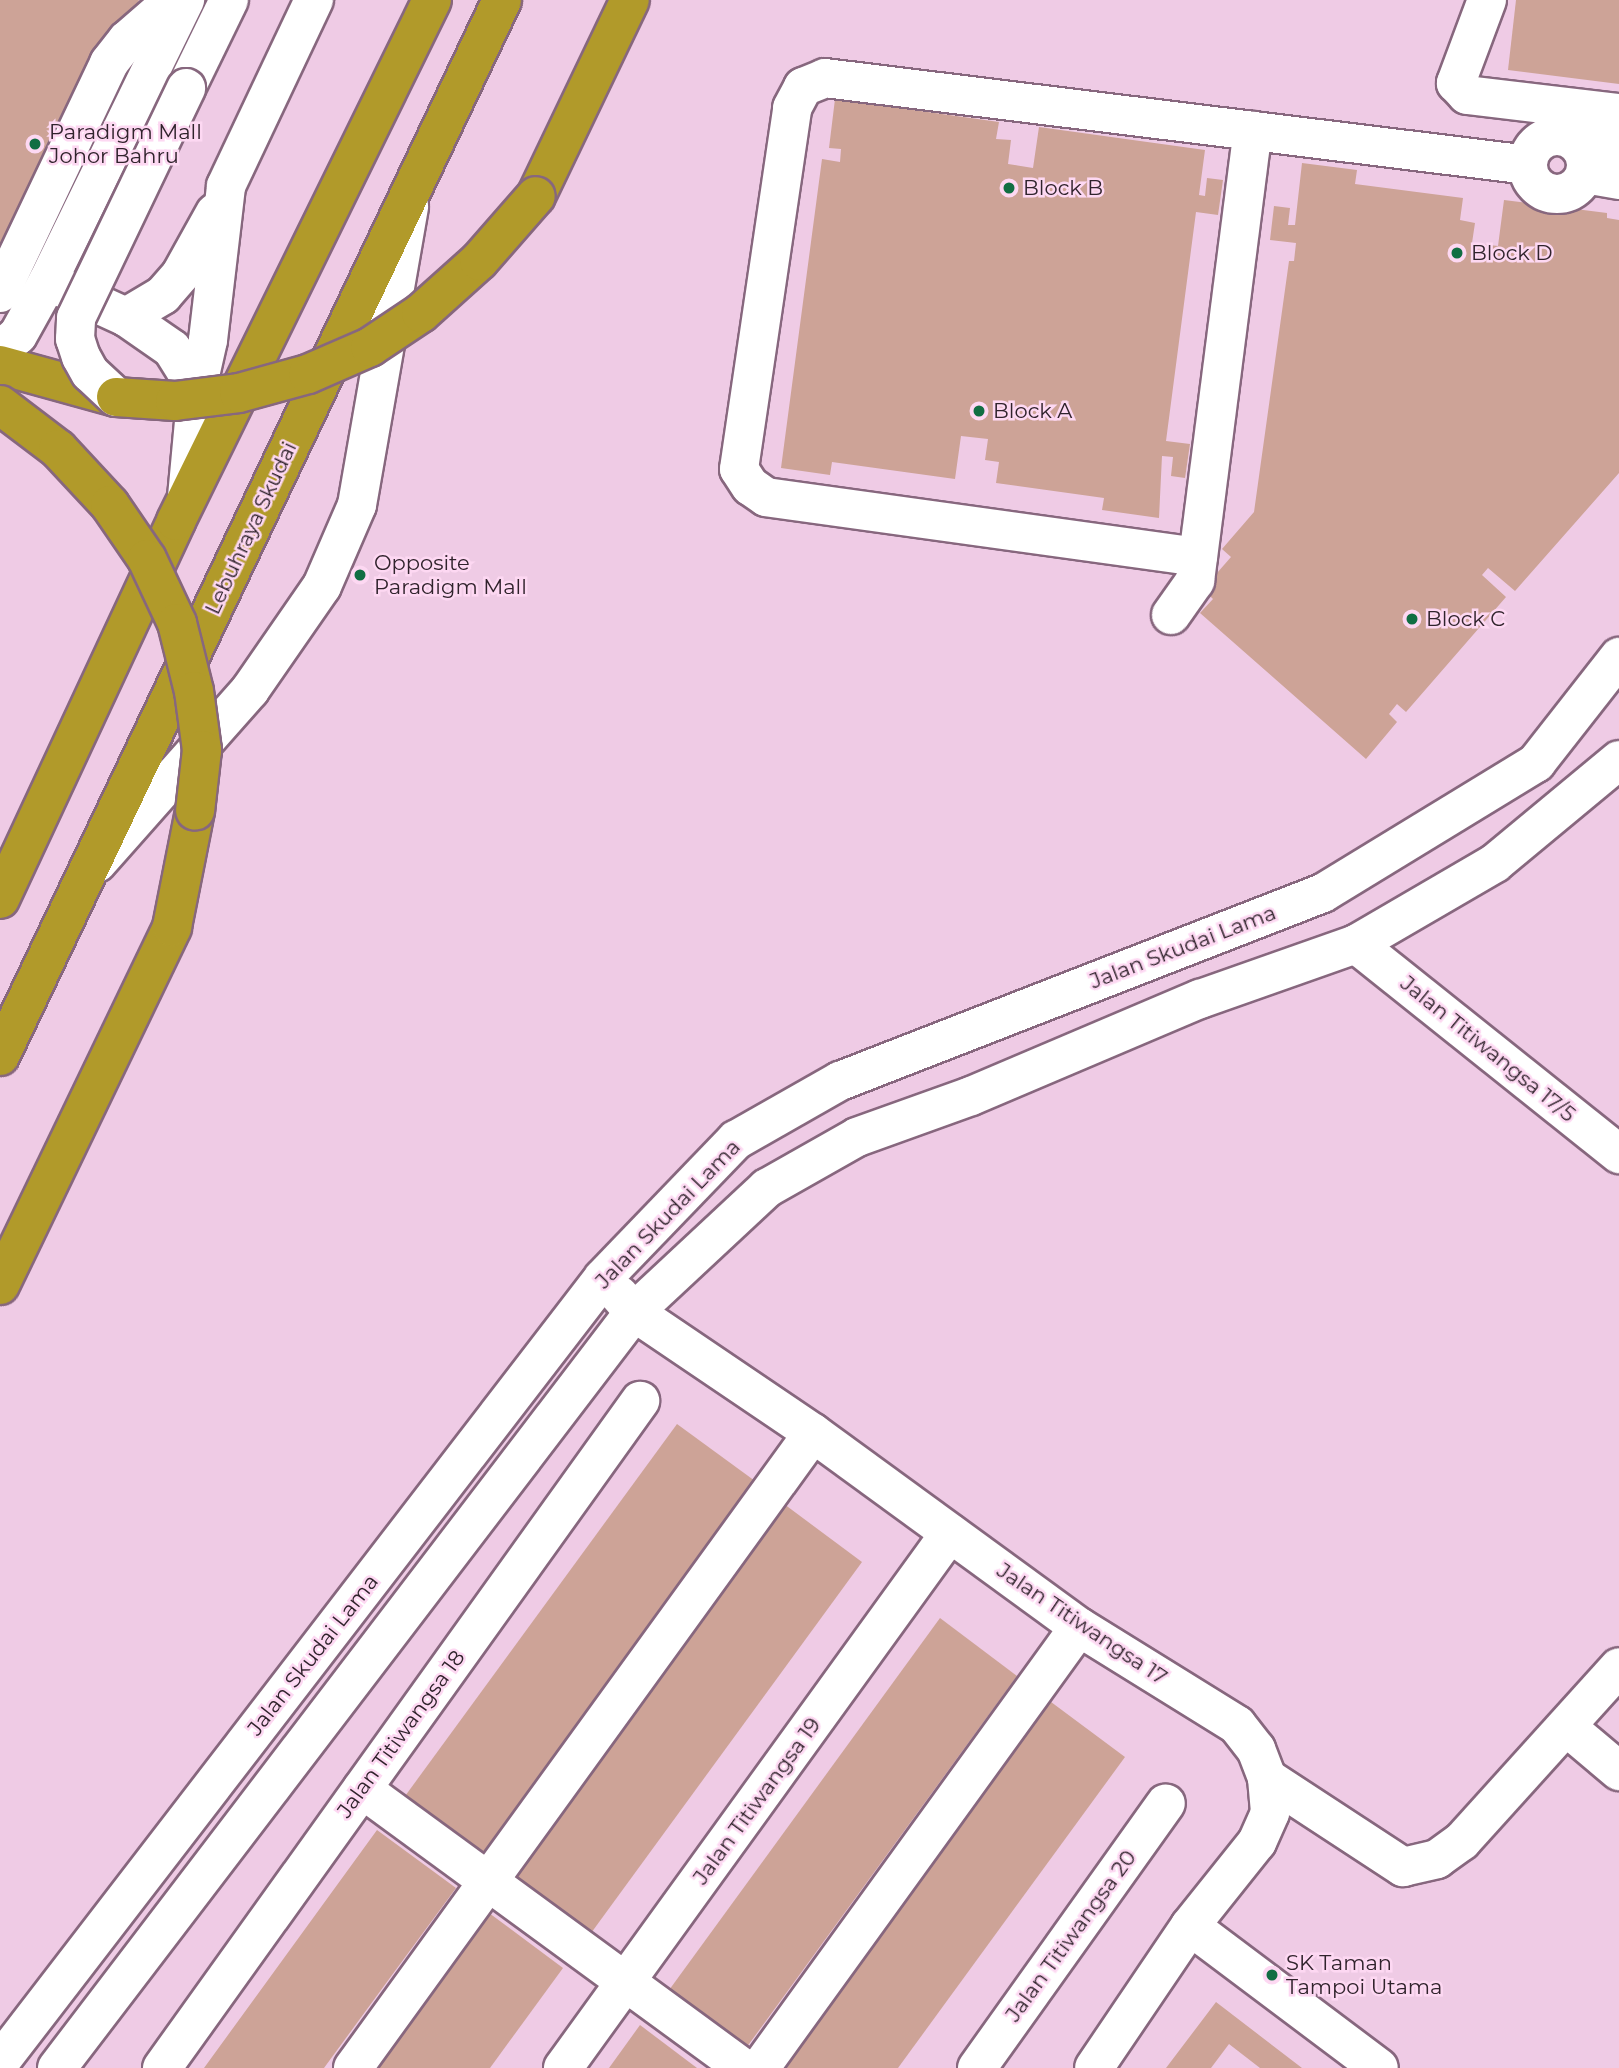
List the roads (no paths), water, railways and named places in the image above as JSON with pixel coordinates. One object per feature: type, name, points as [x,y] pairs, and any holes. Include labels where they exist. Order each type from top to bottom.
[{"type":"highway","points":[[0,900],[187,499],[432,0]]},
{"type":"highway","name":"Lebuhraya Skudai","points":[[0,1056],[502,0]]},
{"type":"highway","points":[[0,365],[116,397],[175,401],[239,393],[307,373],[370,347],[421,313],[479,261],[536,196],[630,0]]},
{"type":"highway","points":[[0,405],[58,449],[110,505],[147,559],[177,623],[194,691],[202,750],[195,811],[172,927],[0,1285]]},
{"type":"street","points":[[0,293],[109,63],[127,40],[173,0]]},
{"type":"street","points":[[0,350],[18,335],[48,281],[184,0]]},
{"type":"street","points":[[116,397],[90,373],[81,358],[75,339],[76,318],[229,0]]},
{"type":"street","points":[[126,317],[163,295],[181,274],[225,195],[314,0]]},
{"type":"street","points":[[1487,0],[1456,83],[1467,95],[1582,148]]},
{"type":"street","points":[[1198,557],[766,497],[739,469],[792,108],[803,87],[825,78],[1528,165]]},
{"type":"street","points":[[1619,113],[1582,148],[1572,190],[1553,194],[1535,184],[1528,165],[1542,140],[1582,148],[1619,150]]},
{"type":"street","points":[[1171,615],[1195,581],[1253,131]]},
{"type":"street","points":[[87,874],[250,690],[322,586],[357,505],[411,191]]},
{"type":"street","points":[[187,499],[197,389],[208,340],[225,195]]},
{"type":"street","points":[[48,281],[126,317],[172,349],[197,389]]},
{"type":"street","name":"Jalan Skudai Lama","points":[[0,2062],[603,1278],[736,1140],[839,1081],[1323,893],[1536,762],[1619,657]]},
{"type":"street","name":"Jalan Skudai Lama","points":[[57,2068],[634,1312],[767,1188],[857,1138],[971,1096],[1200,999],[1356,944],[1495,863],[1619,760]]},
{"type":"street","name":"Jalan Titiwangsa 17/5","points":[[1356,944],[1619,1154]]},
{"type":"street","name":"Jalan Titiwangsa 17","points":[[603,1278],[634,1312],[813,1433],[1079,1627],[1237,1725],[1256,1749],[1267,1778],[1270,1813],[1257,1842],[1190,1926],[1094,2068]]},
{"type":"street","name":"Jalan Titiwangsa 18","points":[[162,2068],[640,1401]]},
{"type":"street","points":[[353,2068],[813,1433]]},
{"type":"street","name":"Jalan Titiwangsa 19","points":[[563,2068],[950,1533]]},
{"type":"street","points":[[760,2068],[1079,1627]]},
{"type":"street","points":[[1267,1778],[1403,1867],[1437,1859],[1462,1841],[1568,1728],[1619,1667]]},
{"type":"street","points":[[1568,1728],[1619,1771]]},
{"type":"street","points":[[362,1789],[743,2068]]},
{"type":"street","name":"Jalan Titiwangsa 20","points":[[977,2068],[1166,1803]]},
{"type":"street","points":[[1190,1926],[1379,2068]]},
{"type":"place","name":"Paradigm Mall Johor Bahru","points":[[35,144]]},
{"type":"place","name":"Block B","points":[[1009,188]]},
{"type":"place","name":"Block D","points":[[1457,253]]},
{"type":"place","name":"Block A","points":[[979,411]]},
{"type":"place","name":"Opposite Paradigm Mall","points":[[360,575]]},
{"type":"place","name":"Block C","points":[[1412,619]]},
{"type":"place","name":"SK Taman Tampoi Utama","points":[[1272,1975]]}]
